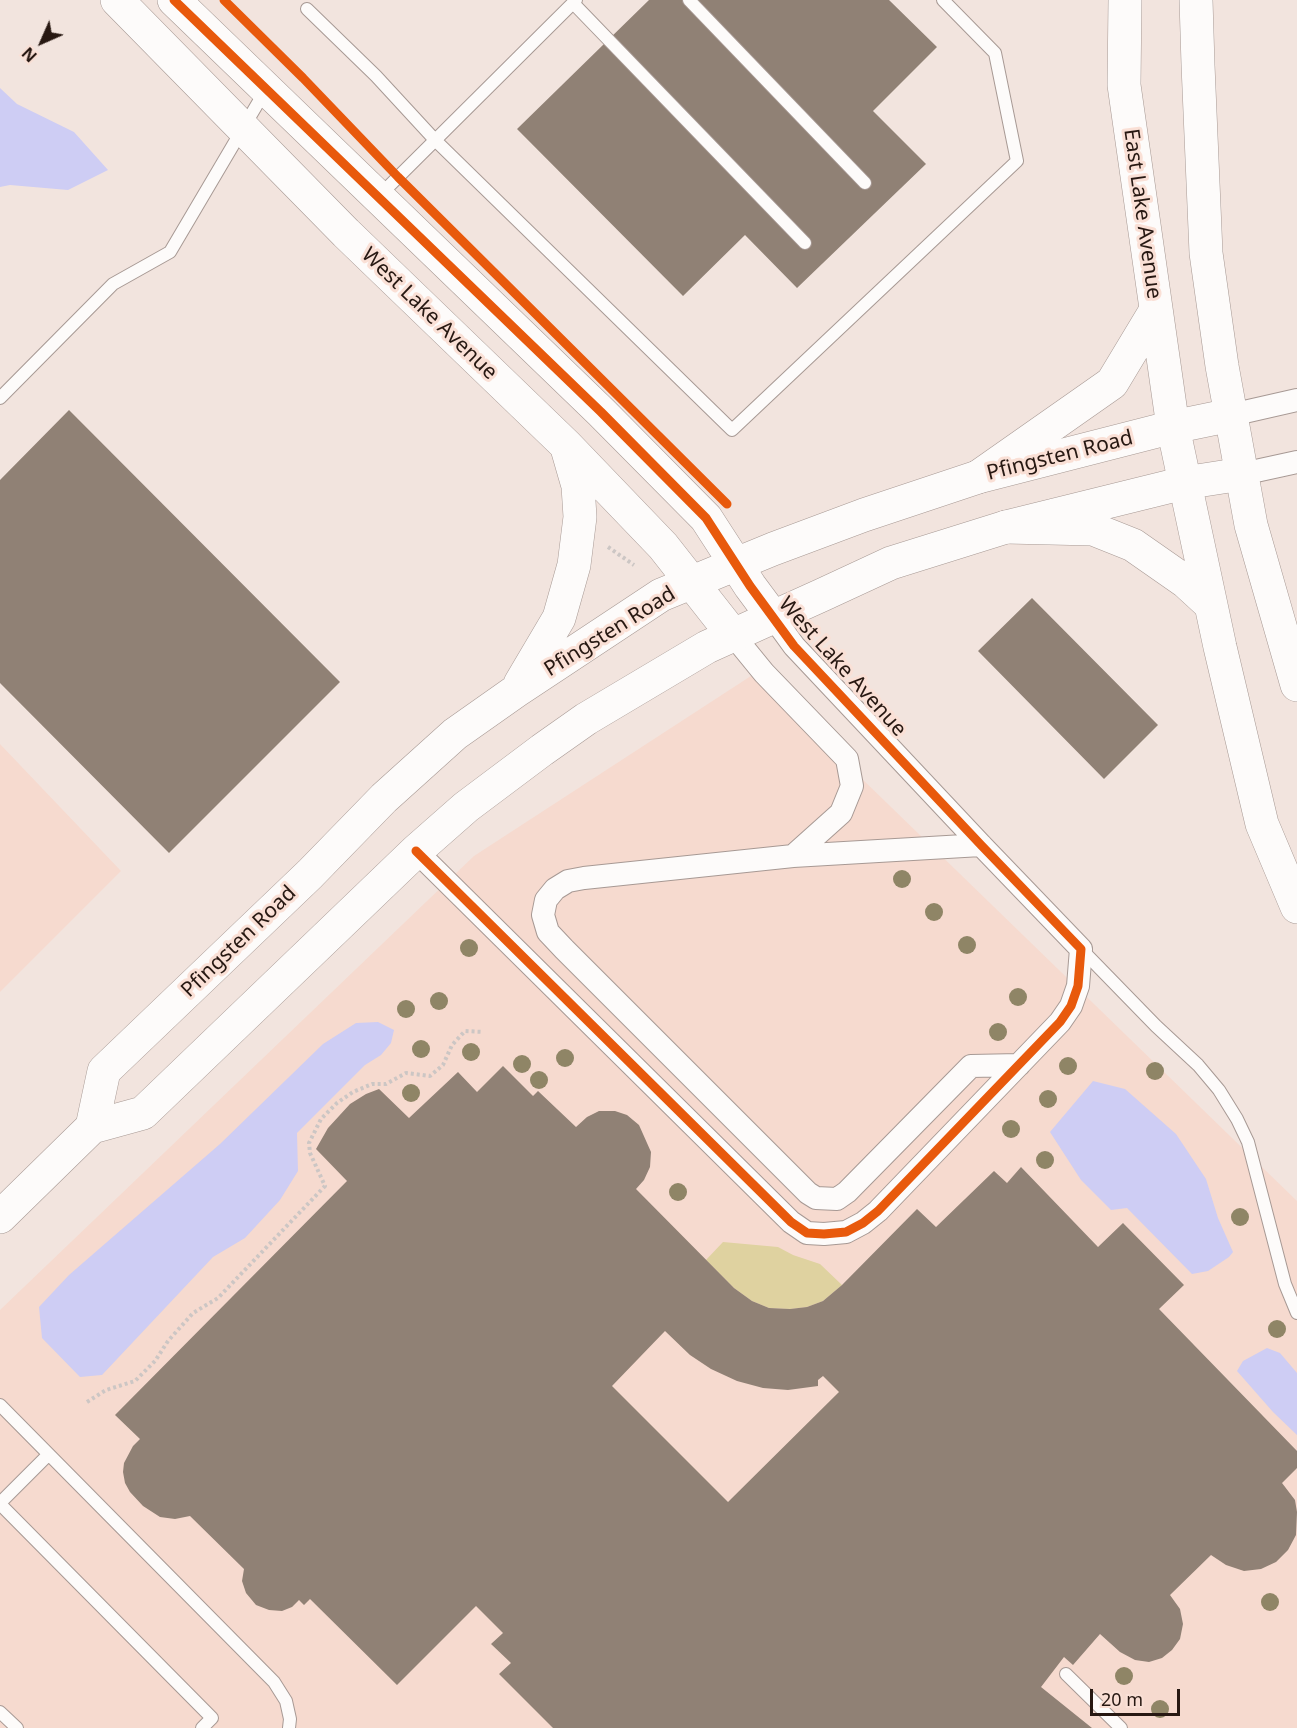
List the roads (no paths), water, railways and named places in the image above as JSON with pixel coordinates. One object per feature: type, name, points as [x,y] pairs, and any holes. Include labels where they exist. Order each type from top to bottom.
[{"type":"main road","name":"West Lake Avenue","points":[[117,0],[354,242],[567,446],[663,546],[734,634]]},
{"type":"main road","name":"West Lake Avenue","points":[[174,0],[601,412],[706,518],[773,617]]},
{"type":"main road","name":"East Lake Avenue","points":[[1125,0],[1124,85],[1173,427]]},
{"type":"main road","points":[[1196,0],[1206,253],[1251,525],[1297,685]]},
{"type":"main road","points":[[978,477],[1112,383],[1156,310]]},
{"type":"main road","name":"Pfingsten Road","points":[[92,1126],[104,1071],[310,874],[384,798],[455,734],[661,596],[736,564],[864,515],[978,477],[1173,427],[1231,415]]},
{"type":"main road","points":[[1173,427],[1211,605],[1262,824],[1297,907]]},
{"type":"main road","points":[[516,691],[559,618],[574,566],[580,517],[578,486],[567,446]]},
{"type":"main road","points":[[0,1217],[92,1126],[143,1113],[416,851],[466,807],[586,719],[707,646],[891,563],[1006,527],[1184,483],[1242,474]]},
{"type":"main road","points":[[1006,527],[1093,529],[1132,545],[1186,582],[1211,605]]},
{"type":"street","name":"Pfingsten Road","points":[[1231,415],[1297,400]]},
{"type":"street","points":[[1242,474],[1297,462]]},
{"type":"street","name":"West Lake Avenue","points":[[773,617],[794,646],[1081,949]]},
{"type":"street","points":[[734,634],[764,673],[847,759],[852,786],[842,813],[793,856]]},
{"type":"street","points":[[981,844],[793,856],[568,881],[555,889],[546,900],[543,915],[548,932],[564,949],[808,1193],[816,1198],[837,1199],[847,1192],[971,1066],[1019,1065]]},
{"type":"street","points":[[416,851],[791,1222],[807,1233],[846,1232],[863,1223],[878,1211],[1019,1065],[1060,1022],[1071,1006],[1078,986],[1081,949]]},
{"type":"lane","points":[[689,0],[865,183]]},
{"type":"lane","points":[[307,9],[376,76],[435,140],[732,430],[1017,161],[995,53],[943,0]]},
{"type":"lane","points":[[378,196],[575,1],[805,243]]},
{"type":"lane","points":[[0,398],[112,284],[170,252],[266,90]]},
{"type":"lane","points":[[1081,949],[1156,1026],[1198,1065],[1219,1090],[1237,1119],[1248,1142],[1285,1284],[1297,1313]]},
{"type":"lane","points":[[0,1405],[274,1682],[286,1701],[290,1719],[289,1728]]},
{"type":"lane","points":[[48,1455],[0,1503],[212,1718],[202,1728]]},
{"type":"lane","points":[[1066,1674],[1121,1728]]},
{"type":"lane","points":[[0,1712],[16,1728]]},
{"type":"water","points":[[0,88],[17,104],[74,132],[108,170],[68,190],[10,185],[0,187]]},
{"type":"water","points":[[378,1022],[394,1030],[391,1043],[381,1055],[365,1065],[297,1133],[298,1171],[280,1200],[245,1238],[213,1257],[102,1375],[80,1377],[42,1338],[39,1307],[69,1275],[220,1144],[323,1044],[356,1023]]},
{"type":"water","points":[[1093,1081],[1125,1089],[1176,1134],[1206,1179],[1218,1218],[1233,1252],[1229,1257],[1208,1271],[1192,1274],[1127,1208],[1111,1210],[1081,1180],[1050,1132]]},
{"type":"water","points":[[1267,1348],[1280,1353],[1297,1373],[1297,1435],[1237,1371],[1243,1361]]}]
